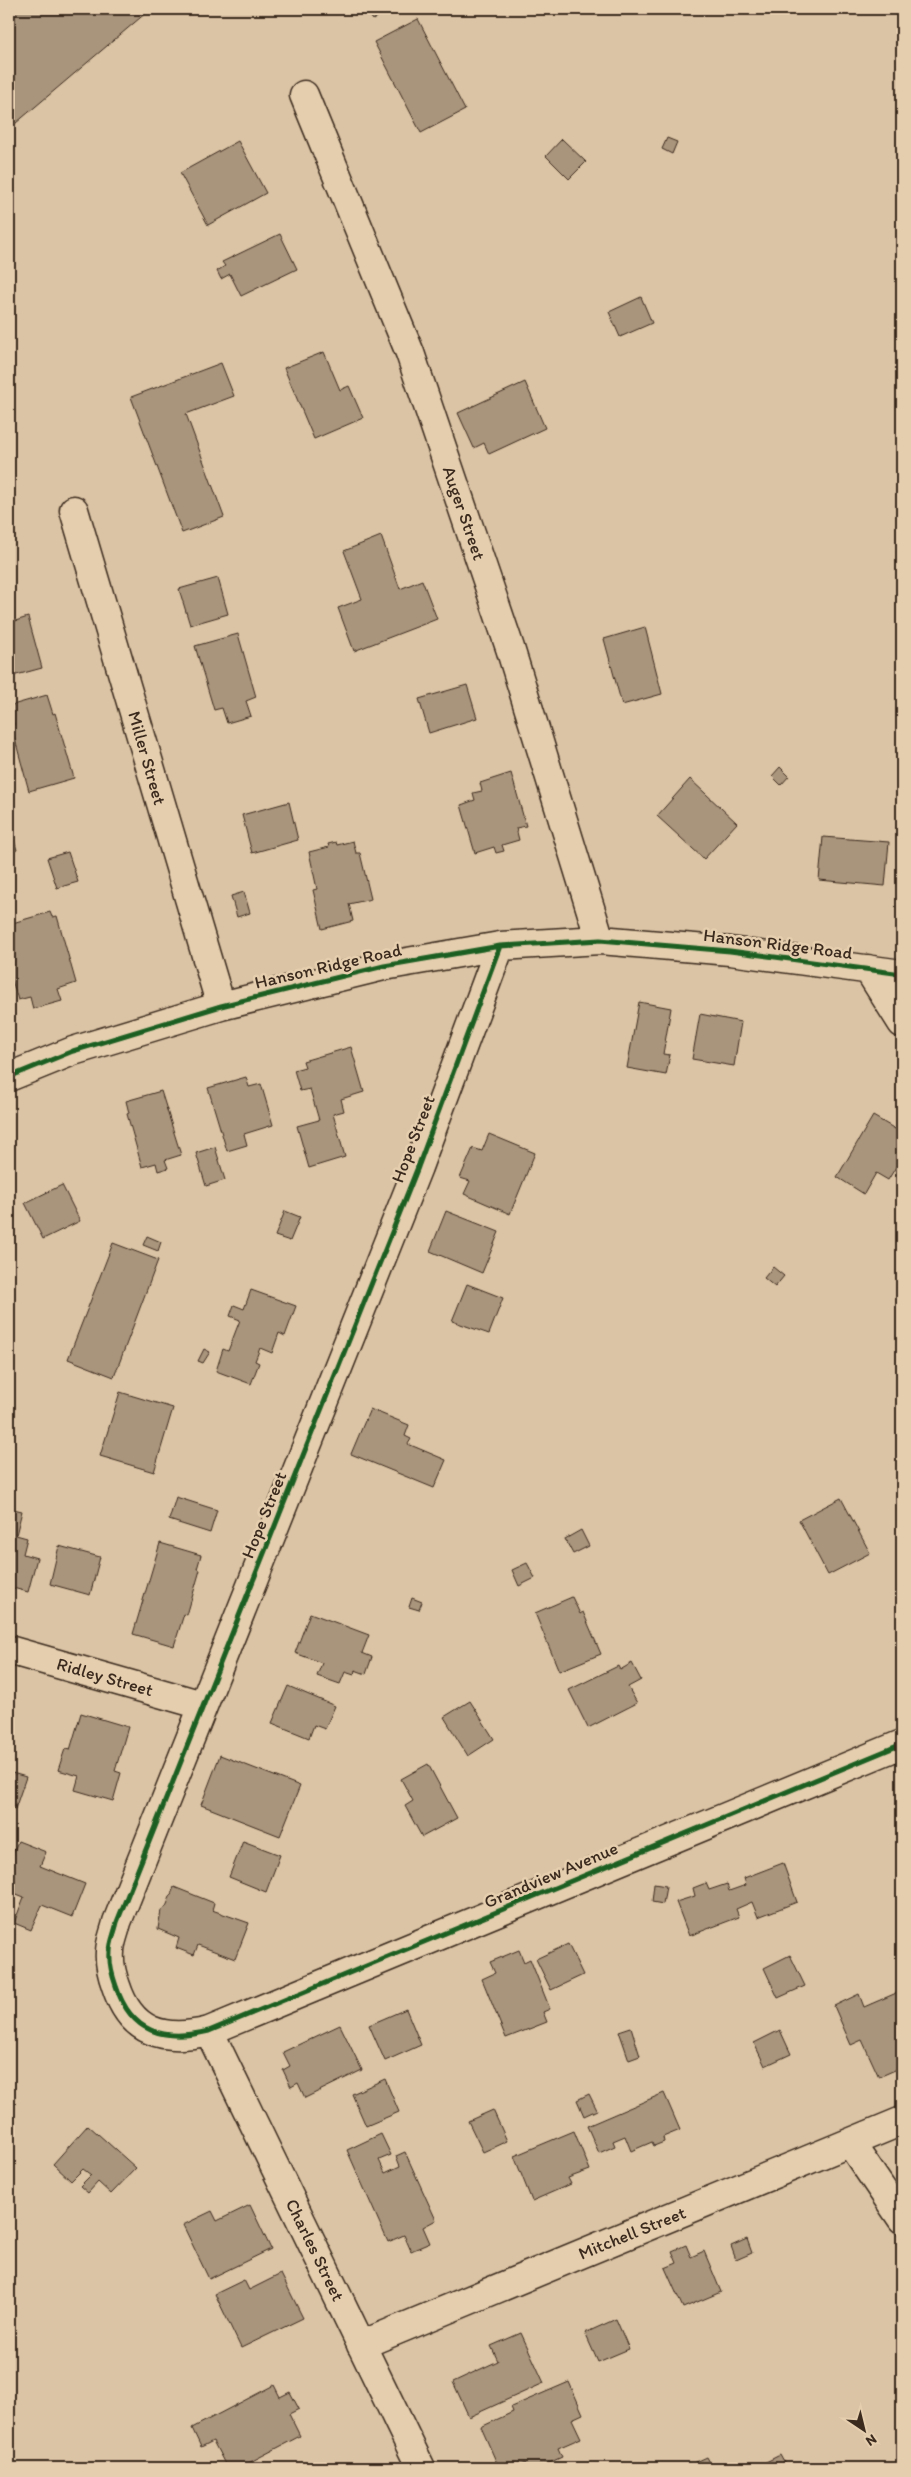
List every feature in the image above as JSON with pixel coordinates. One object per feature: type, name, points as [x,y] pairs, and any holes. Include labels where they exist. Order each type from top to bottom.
[{"type":"street","name":"Auger Street","points":[[304,95],[410,353],[510,648],[600,940]]},
{"type":"street","name":"Miller Street","points":[[74,510],[119,657],[174,855],[221,1006]]},
{"type":"street","name":"Hanson Ridge Road","points":[[9,1077],[73,1051],[221,1006],[384,966],[500,946],[600,940],[730,951],[902,974]]},
{"type":"street","name":"Hope Street","points":[[209,2031],[188,2036],[166,2036],[146,2029],[132,2017],[120,1999],[112,1975],[110,1952],[117,1922],[418,1167],[500,946]]},
{"type":"street","points":[[868,970],[902,1023]]},
{"type":"street","name":"Ridley Street","points":[[9,1650],[202,1705]]},
{"type":"street","name":"Grandview Avenue","points":[[209,2031],[902,1744]]},
{"type":"street","name":"Charles Street","points":[[209,2031],[421,2468]]},
{"type":"street","name":"Mitchell Street","points":[[361,2344],[851,2144],[902,2121]]},
{"type":"street","points":[[851,2144],[902,2219]]},
{"type":"building","points":[[9,9],[144,9],[147,12],[9,129]]},
{"type":"building","points":[[365,9],[389,9],[373,20]]},
{"type":"building","points":[[418,19],[465,110],[421,133],[374,42]]},
{"type":"building","points":[[667,138],[677,142],[672,154],[662,149]]},
{"type":"building","points":[[562,139],[586,162],[569,179],[546,156]]},
{"type":"building","points":[[238,141],[266,193],[208,225],[180,173]]},
{"type":"building","points":[[280,234],[297,269],[241,296],[230,274],[221,279],[217,271],[225,266],[222,262]]},
{"type":"building","points":[[641,297],[652,323],[620,337],[609,312]]},
{"type":"building","points":[[324,352],[340,390],[349,386],[363,418],[314,439],[284,368]]},
{"type":"building","points":[[221,363],[234,396],[186,414],[224,517],[182,533],[131,397]]},
{"type":"building","points":[[525,382],[545,428],[489,454],[484,443],[474,448],[458,413]]},
{"type":"building","points":[[381,536],[400,589],[422,580],[437,619],[354,651],[338,608],[362,599],[344,551]]},
{"type":"building","points":[[218,578],[228,614],[190,625],[179,589]]},
{"type":"building","points":[[28,617],[42,668],[9,677],[9,623]]},
{"type":"building","points":[[645,627],[662,694],[622,705],[604,639]]},
{"type":"building","points":[[238,634],[256,697],[246,701],[251,716],[227,723],[222,708],[214,710],[195,646]]},
{"type":"building","points":[[467,685],[477,718],[429,733],[419,699]]},
{"type":"building","points":[[47,695],[53,714],[55,713],[74,778],[29,791],[11,725],[14,725],[9,706]]},
{"type":"building","points":[[780,767],[789,776],[781,785],[772,776]]},
{"type":"building","points":[[511,773],[526,826],[516,828],[519,840],[502,845],[504,851],[496,853],[494,847],[475,853],[461,805],[475,800],[473,793],[482,791],[480,783]]},
{"type":"building","points":[[690,779],[737,823],[704,859],[657,816]]},
{"type":"building","points":[[289,802],[298,840],[252,853],[242,815]]},
{"type":"building","points":[[9,823],[17,850],[9,853]]},
{"type":"building","points":[[823,837],[889,842],[885,886],[819,880]]},
{"type":"building","points":[[353,841],[356,853],[360,853],[371,899],[349,904],[353,921],[322,929],[313,890],[317,889],[309,852],[329,847],[328,844],[336,842],[337,845]]},
{"type":"building","points":[[68,852],[78,882],[57,888],[47,858]]},
{"type":"building","points":[[244,892],[250,913],[237,917],[231,896]]},
{"type":"building","points":[[50,912],[52,917],[57,916],[76,983],[58,989],[62,1001],[33,1009],[30,997],[18,1000],[9,970],[9,924]]},
{"type":"building","points":[[639,1002],[671,1008],[663,1054],[670,1055],[666,1075],[627,1068]]},
{"type":"building","points":[[700,1014],[741,1022],[734,1066],[692,1059]]},
{"type":"building","points":[[351,1047],[364,1092],[341,1099],[344,1111],[333,1114],[345,1157],[309,1168],[297,1126],[319,1120],[310,1089],[300,1091],[294,1070],[305,1067],[303,1061]]},
{"type":"building","points":[[246,1077],[249,1087],[261,1084],[273,1125],[244,1134],[247,1145],[227,1151],[208,1088]]},
{"type":"building","points":[[161,1091],[181,1155],[165,1160],[168,1168],[158,1171],[156,1163],[142,1167],[127,1114],[129,1113],[126,1101]]},
{"type":"building","points":[[873,1116],[902,1133],[902,1157],[888,1180],[876,1173],[864,1194],[837,1177]]},
{"type":"building","points":[[489,1134],[535,1153],[510,1214],[464,1194],[470,1181],[460,1178],[473,1148],[482,1151]]},
{"type":"building","points":[[215,1147],[225,1180],[206,1186],[196,1153]]},
{"type":"building","points":[[62,1185],[80,1221],[43,1239],[25,1203]]},
{"type":"building","points":[[285,1211],[300,1217],[290,1241],[275,1236]]},
{"type":"building","points":[[446,1211],[499,1232],[482,1273],[430,1251]]},
{"type":"building","points":[[147,1236],[161,1242],[158,1251],[143,1245]]},
{"type":"building","points":[[113,1243],[158,1260],[114,1377],[68,1359]]},
{"type":"building","points":[[773,1267],[784,1276],[775,1287],[764,1278]]},
{"type":"building","points":[[467,1284],[503,1298],[489,1334],[452,1321]]},
{"type":"building","points":[[251,1290],[296,1306],[285,1336],[279,1333],[272,1353],[260,1348],[255,1361],[259,1363],[251,1384],[216,1371],[223,1349],[228,1351],[240,1320],[230,1316],[234,1305],[244,1309]]},
{"type":"building","points":[[204,1349],[210,1352],[203,1363],[198,1361]]},
{"type":"building","points":[[120,1392],[173,1408],[154,1472],[100,1456]]},
{"type":"building","points":[[370,1409],[409,1425],[405,1436],[411,1439],[408,1444],[446,1460],[434,1488],[351,1454]]},
{"type":"building","points":[[176,1497],[217,1510],[210,1533],[169,1520]]},
{"type":"building","points":[[841,1498],[870,1553],[828,1575],[799,1520]]},
{"type":"building","points":[[9,1508],[22,1511],[16,1535],[27,1538],[23,1554],[37,1558],[28,1592],[9,1587]]},
{"type":"building","points":[[581,1530],[589,1546],[573,1554],[565,1539]]},
{"type":"building","points":[[160,1543],[201,1555],[197,1569],[200,1570],[187,1615],[184,1614],[174,1646],[133,1634]]},
{"type":"building","points":[[59,1546],[100,1557],[90,1595],[50,1584]]},
{"type":"building","points":[[527,1563],[535,1578],[519,1586],[512,1570]]},
{"type":"building","points":[[572,1597],[580,1614],[583,1612],[601,1654],[559,1671],[535,1613]]},
{"type":"building","points":[[412,1598],[422,1602],[419,1610],[409,1607]]},
{"type":"building","points":[[310,1613],[369,1635],[362,1653],[372,1657],[366,1674],[355,1670],[354,1675],[345,1672],[340,1684],[317,1676],[322,1663],[295,1653]]},
{"type":"building","points":[[632,1663],[641,1680],[628,1687],[637,1703],[588,1728],[569,1690],[618,1666],[620,1670]]},
{"type":"building","points":[[288,1686],[335,1706],[325,1729],[314,1725],[309,1738],[272,1723]]},
{"type":"building","points":[[470,1701],[494,1739],[468,1756],[444,1717]]},
{"type":"building","points":[[81,1713],[128,1727],[115,1771],[121,1773],[113,1801],[75,1790],[79,1776],[58,1770],[65,1749],[70,1750]]},
{"type":"building","points":[[220,1755],[300,1786],[280,1836],[201,1805]]},
{"type":"building","points":[[428,1764],[457,1818],[422,1837],[405,1806],[413,1801],[401,1779]]},
{"type":"building","points":[[9,1772],[26,1777],[15,1809],[9,1807]]},
{"type":"building","points":[[18,1841],[46,1852],[40,1866],[85,1884],[72,1917],[42,1905],[31,1930],[14,1923],[24,1897],[9,1891],[9,1863]]},
{"type":"building","points":[[243,1841],[280,1855],[266,1892],[229,1877]]},
{"type":"building","points":[[783,1863],[797,1902],[758,1917],[752,1902],[736,1909],[739,1917],[689,1936],[676,1902],[695,1896],[693,1888],[706,1883],[709,1890],[727,1884],[729,1891],[746,1885],[744,1878]]},
{"type":"building","points":[[654,1884],[666,1886],[663,1904],[652,1902]]},
{"type":"building","points":[[174,1887],[214,1903],[212,1910],[249,1923],[235,1959],[198,1945],[194,1955],[176,1948],[179,1938],[158,1929],[161,1910],[166,1907]]},
{"type":"building","points":[[568,1944],[583,1975],[551,1990],[536,1959]]},
{"type":"building","points":[[519,1950],[524,1962],[530,1959],[550,2009],[543,2012],[547,2022],[506,2038],[482,1979],[495,1973],[490,1962]]},
{"type":"building","points":[[790,1955],[805,1986],[778,1998],[764,1968]]},
{"type":"building","points":[[901,1991],[902,2067],[879,2077],[862,2040],[851,2045],[834,2006],[859,1994],[864,2007]]},
{"type":"building","points":[[406,2009],[421,2045],[385,2061],[369,2025]]},
{"type":"building","points":[[340,2025],[362,2070],[305,2098],[298,2083],[291,2087],[283,2070],[290,2066],[283,2052]]},
{"type":"building","points":[[631,2027],[640,2056],[629,2060],[619,2031]]},
{"type":"building","points":[[780,2030],[791,2054],[765,2066],[754,2043]]},
{"type":"building","points":[[385,2079],[399,2112],[366,2126],[352,2094]]},
{"type":"building","points":[[664,2093],[680,2130],[663,2137],[664,2142],[654,2146],[652,2142],[631,2151],[625,2136],[613,2141],[615,2146],[599,2153],[587,2126]]},
{"type":"building","points":[[589,2094],[597,2110],[584,2116],[577,2100]]},
{"type":"building","points":[[493,2110],[507,2141],[483,2152],[468,2121]]},
{"type":"building","points":[[88,2125],[136,2168],[111,2194],[98,2182],[88,2193],[80,2186],[91,2175],[83,2169],[71,2181],[53,2164]]},
{"type":"building","points":[[574,2131],[590,2170],[568,2178],[571,2184],[532,2201],[514,2156]]},
{"type":"building","points":[[381,2134],[391,2155],[379,2160],[385,2173],[400,2166],[396,2156],[405,2152],[436,2220],[423,2227],[430,2243],[411,2251],[404,2235],[388,2242],[347,2150]]},
{"type":"building","points":[[250,2205],[271,2249],[209,2279],[183,2225],[212,2211],[217,2221]]},
{"type":"building","points":[[747,2239],[752,2253],[736,2260],[731,2246]]},
{"type":"building","points":[[686,2245],[691,2257],[704,2251],[721,2292],[683,2308],[665,2268],[677,2263],[672,2251]]},
{"type":"building","points":[[281,2274],[303,2318],[241,2348],[215,2294],[244,2280],[249,2290]]},
{"type":"building","points":[[616,2319],[629,2349],[598,2362],[585,2333]]},
{"type":"building","points":[[521,2333],[544,2383],[469,2417],[453,2382],[498,2361],[491,2346]]},
{"type":"building","points":[[569,2382],[583,2414],[572,2419],[581,2438],[558,2448],[562,2457],[538,2468],[527,2468],[525,2463],[514,2468],[499,2468],[481,2427],[513,2412],[511,2407]]},
{"type":"building","points":[[274,2385],[280,2397],[290,2392],[299,2409],[289,2414],[300,2436],[239,2468],[227,2468],[213,2441],[201,2447],[192,2428]]},
{"type":"building","points":[[780,2455],[787,2468],[754,2468]]},
{"type":"building","points":[[707,2457],[713,2468],[697,2468],[694,2463]]},
{"type":"cycle path","points":[[9,1077],[73,1051],[221,1006],[384,966],[500,946],[600,940],[730,951],[902,974]]},
{"type":"cycle path","points":[[500,946],[418,1167],[117,1922],[111,1944],[110,1960],[113,1978],[122,2002],[140,2024],[151,2030],[164,2034],[178,2035],[209,2031],[902,1744]]}]
